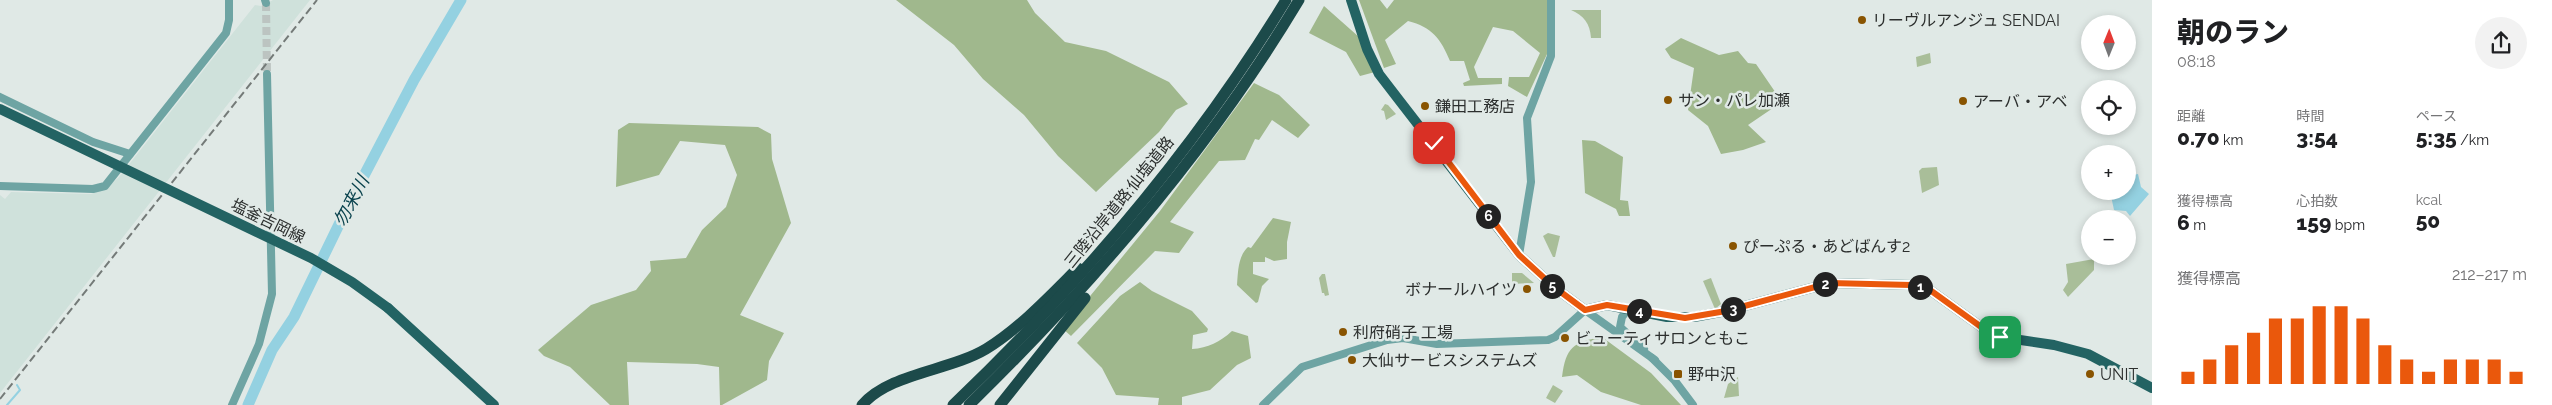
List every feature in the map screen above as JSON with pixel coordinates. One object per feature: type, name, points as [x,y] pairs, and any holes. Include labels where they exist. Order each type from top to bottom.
[{"type":"highway","name":"三陸沿岸道路;仙塩道路","points":[[969,405],[1069,304],[1162,187],[1286,0]]},
{"type":"highway","name":"三陸沿岸道路;仙塩道路","points":[[953,405],[1061,297],[1210,133],[1299,0]]},
{"type":"highway","points":[[862,405],[870,396],[892,384],[957,364],[986,349],[1046,300],[1162,187]]},
{"type":"highway","points":[[1000,405],[1102,276],[1162,187]]},
{"type":"main road","points":[[1351,0],[1367,49],[1379,74],[1519,255],[1554,287],[1585,310],[1607,305],[1685,318],[1726,311],[1830,283],[1917,286],[1930,290],[1984,329],[2000,337],[2054,345],[2088,354],[2152,388]]},
{"type":"main road","name":"塩釜吉岡線","points":[[0,110],[311,258],[352,282],[388,308],[494,405]]},
{"type":"street","points":[[0,186],[100,188],[108,182],[226,33],[230,20],[229,0]]},
{"type":"street","points":[[1519,255],[1531,182],[1527,118],[1550,56],[1551,0]]},
{"type":"street","points":[[232,405],[259,344],[272,294],[267,74]]},
{"type":"street","points":[[0,97],[93,142],[119,148],[130,154]]},
{"type":"street","points":[[1628,309],[1622,316],[1620,327],[1675,381],[1693,405]]},
{"type":"street","points":[[1263,405],[1302,367],[1387,340],[1403,338],[1437,344],[1548,340],[1585,310],[1655,360]]},
{"type":"shaded area","points":[[273,0],[310,0],[0,393],[0,195],[5,199],[11,192],[91,194],[107,188],[119,177],[255,5],[261,6]]},
{"type":"green space","points":[[896,0],[1027,0],[1035,13],[1065,42],[1106,51],[1169,82],[1188,104],[1176,110],[1159,132],[1096,192],[1058,156],[1024,115],[983,79],[954,45]]},
{"type":"green space","points":[[1359,0],[1380,0],[1387,9],[1394,0],[1547,0],[1548,52],[1527,97],[1508,86],[1509,77],[1529,77],[1540,53],[1513,31],[1493,27],[1474,67],[1478,78],[1502,78],[1502,84],[1464,86],[1463,83],[1470,80],[1464,61],[1450,61],[1435,35],[1429,30],[1408,21],[1385,40],[1396,64],[1384,68]]},
{"type":"green space","points":[[1324,6],[1359,37],[1375,72],[1360,76],[1346,52],[1309,33]]},
{"type":"green space","points":[[1571,10],[1601,10],[1601,38],[1591,38],[1586,21]]},
{"type":"green space","points":[[1681,38],[1719,55],[1738,51],[1748,63],[1756,64],[1782,102],[1748,125],[1766,142],[1743,150],[1721,154],[1708,126],[1688,110],[1694,68],[1671,58],[1665,49]]},
{"type":"green space","points":[[1930,53],[1931,63],[1917,67],[1916,57]]},
{"type":"green space","points":[[1254,83],[1279,95],[1310,125],[1298,138],[1272,120],[1259,140],[1255,139],[1245,160],[1219,161],[1170,222],[1194,232],[1179,253],[1155,251],[1071,336],[1063,329],[1160,211]]},
{"type":"green space","points":[[1385,104],[1396,114],[1386,120],[1384,111],[1381,110]]},
{"type":"green space","points":[[629,123],[758,127],[771,134],[772,159],[791,223],[740,315],[784,333],[769,361],[767,380],[722,405],[720,405],[719,367],[697,364],[627,362],[629,405],[610,405],[570,367],[544,356],[538,350],[591,305],[636,290],[651,271],[650,261],[686,258],[702,230],[726,207],[737,175],[725,145],[680,141],[659,175],[616,187],[618,130]]},
{"type":"green space","points":[[1582,140],[1595,141],[1623,157],[1620,200],[1628,201],[1630,216],[1619,216],[1616,209],[1585,193]]},
{"type":"green space","points":[[1937,167],[1939,185],[1922,193],[1919,171],[1922,168]]},
{"type":"green space","points":[[1273,218],[1291,222],[1287,242],[1287,259],[1274,261],[1265,257],[1265,262],[1253,262],[1253,274],[1269,279],[1262,286],[1258,302],[1256,303],[1237,285],[1239,264],[1242,255],[1248,247],[1251,248]]},
{"type":"green space","points":[[1548,233],[1560,236],[1555,257],[1553,257],[1543,236]]},
{"type":"green space","points":[[2081,261],[2081,265],[2094,265],[2094,270],[2068,297],[2063,290],[2068,282],[2066,264]]},
{"type":"green space","points":[[1512,273],[1522,273],[1534,283],[1512,284]]},
{"type":"green space","points":[[1322,274],[1325,274],[1329,295],[1325,296],[1322,293],[1319,278]]},
{"type":"green space","points":[[1711,278],[1721,304],[1715,309],[1703,281]]},
{"type":"green space","points":[[1140,282],[1152,291],[1192,311],[1208,329],[1207,332],[1193,335],[1192,349],[1214,344],[1232,331],[1248,336],[1251,358],[1237,365],[1210,390],[1182,397],[1182,405],[1158,405],[1159,398],[1116,395],[1102,368],[1077,343],[1120,296]]},
{"type":"green space","points":[[1602,337],[1651,373],[1681,405],[1641,405],[1601,392],[1577,375],[1562,377],[1566,359],[1573,348],[1584,341]]},
{"type":"green space","points":[[1738,377],[1739,396],[1724,398],[1728,384]]},
{"type":"green space","points":[[1553,385],[1563,391],[1555,403],[1546,398]]},
{"type":"water","points":[[2136,174],[2138,174],[2141,187],[2149,194],[2135,210],[2114,210],[2112,200],[2136,200]]},
{"type":"waterway","name":"勿来川","points":[[248,405],[272,350],[294,317],[346,210],[414,80],[461,0]]},
{"type":"waterway","points":[[7,405],[20,390],[17,385]]},
{"type":"tunnel","points":[[266,3],[267,74]]},
{"type":"railway","points":[[0,399],[317,0]]},
{"type":"place","name":"リーヴルアンジュ SENDAI","points":[[1862,20]]},
{"type":"place","name":"サン・パレ加瀬","points":[[1668,100]]},
{"type":"place","name":"アーバ・アベ","points":[[1963,101]]},
{"type":"place","name":"鎌田工務店","points":[[1425,106]]},
{"type":"place","name":"ぴーぷる・あどばんす2","points":[[1733,246]]},
{"type":"place","name":"ボナールハイツ","points":[[1527,289]]},
{"type":"place","name":"利府硝子 工場","points":[[1343,332]]},
{"type":"place","name":"ビューティサロンともこ","points":[[1565,338]]},
{"type":"place","name":"大仙サービスシステムズ","points":[[1352,360]]},
{"type":"place","name":"野中沢","points":[[1678,374]]},
{"type":"place","name":"UNIT","points":[[2090,374]]},
{"type":"route","points":[[1434,143],[1519,255],[1554,287],[1585,310],[1607,305],[1667,317],[1685,318],[1726,311],[1805,288],[1830,283],[1911,285],[1930,290],[1984,329],[2000,337]]}]
